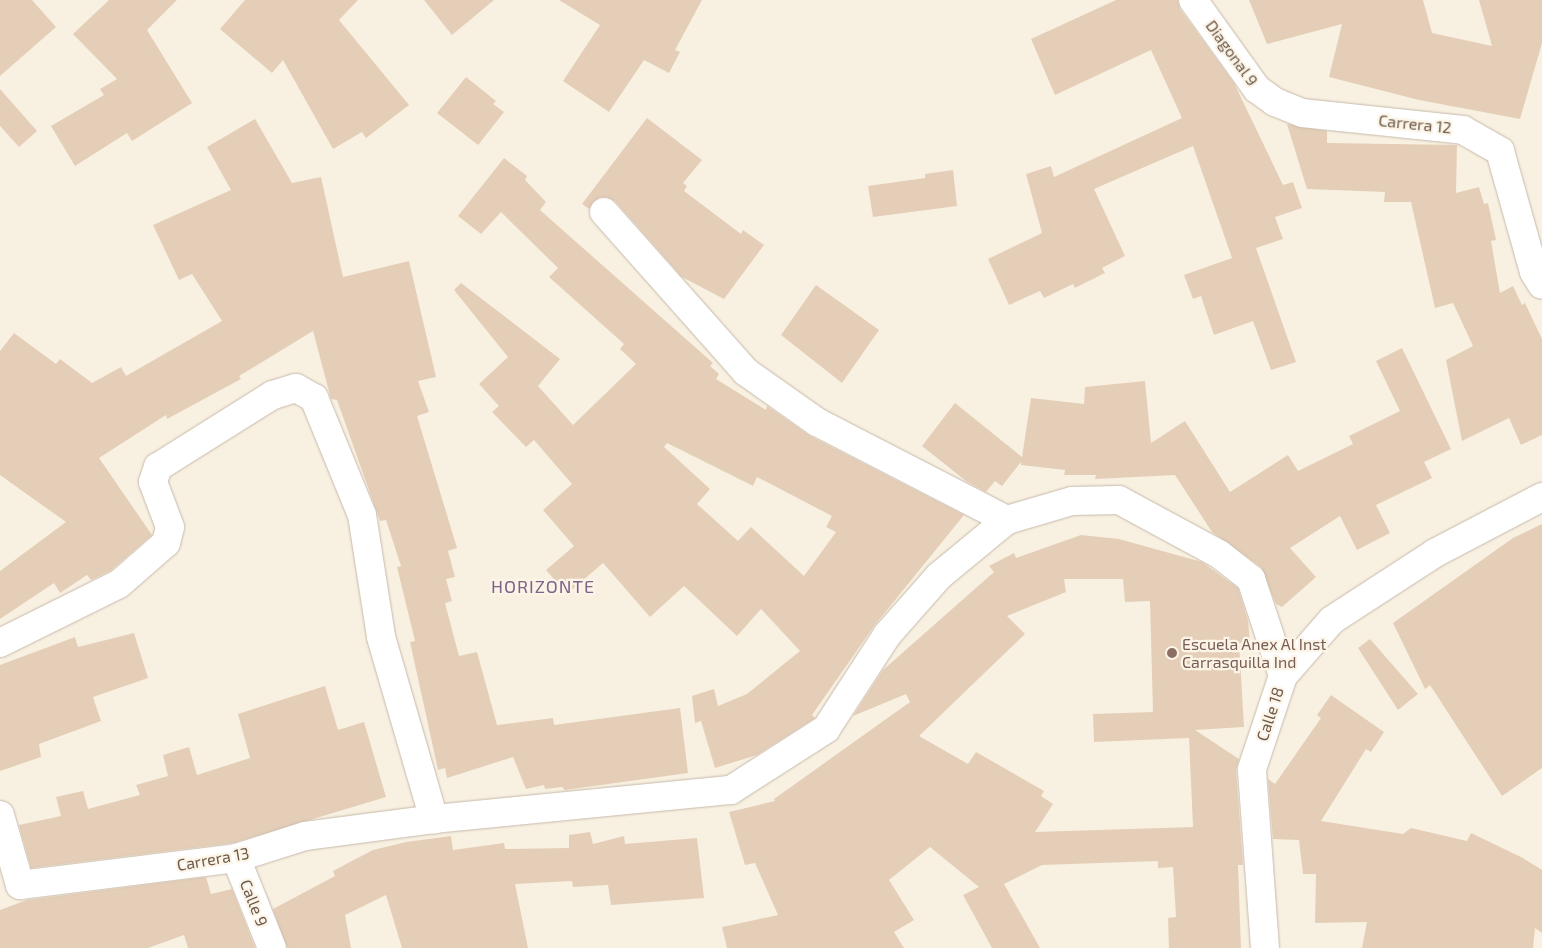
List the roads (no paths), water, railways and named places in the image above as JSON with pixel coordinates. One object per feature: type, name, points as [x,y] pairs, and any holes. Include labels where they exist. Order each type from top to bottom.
[{"type":"street","name":"Diagonal 9","points":[[1193,0],[1257,89],[1275,102]]},
{"type":"street","name":"Carrera 12","points":[[1275,102],[1302,112],[1463,130],[1500,151],[1534,272],[1542,285]]},
{"type":"street","points":[[604,212],[746,372],[817,422],[1007,520],[1072,501],[1119,500],[1219,554],[1251,579],[1283,676]]},
{"type":"street","points":[[0,643],[119,584],[166,543],[170,527],[152,482],[158,467],[273,395],[296,388],[314,398],[362,515],[381,637],[434,819]]},
{"type":"street","name":"Calle 18","points":[[1265,948],[1252,769],[1283,676],[1332,620],[1434,553],[1542,497]]},
{"type":"street","name":"Carrera 13","points":[[0,815],[20,885],[236,858],[305,836],[434,819],[731,790],[826,729],[887,635],[939,576],[1007,520]]},
{"type":"street","name":"Calle 9","points":[[236,858],[272,948]]},
{"type":"place","name":"Escuela Anex Al Inst Carrasquilla Ind","points":[[1172,653]]},
{"type":"district","name":"HORIZONTE","points":[[543,586]]}]
